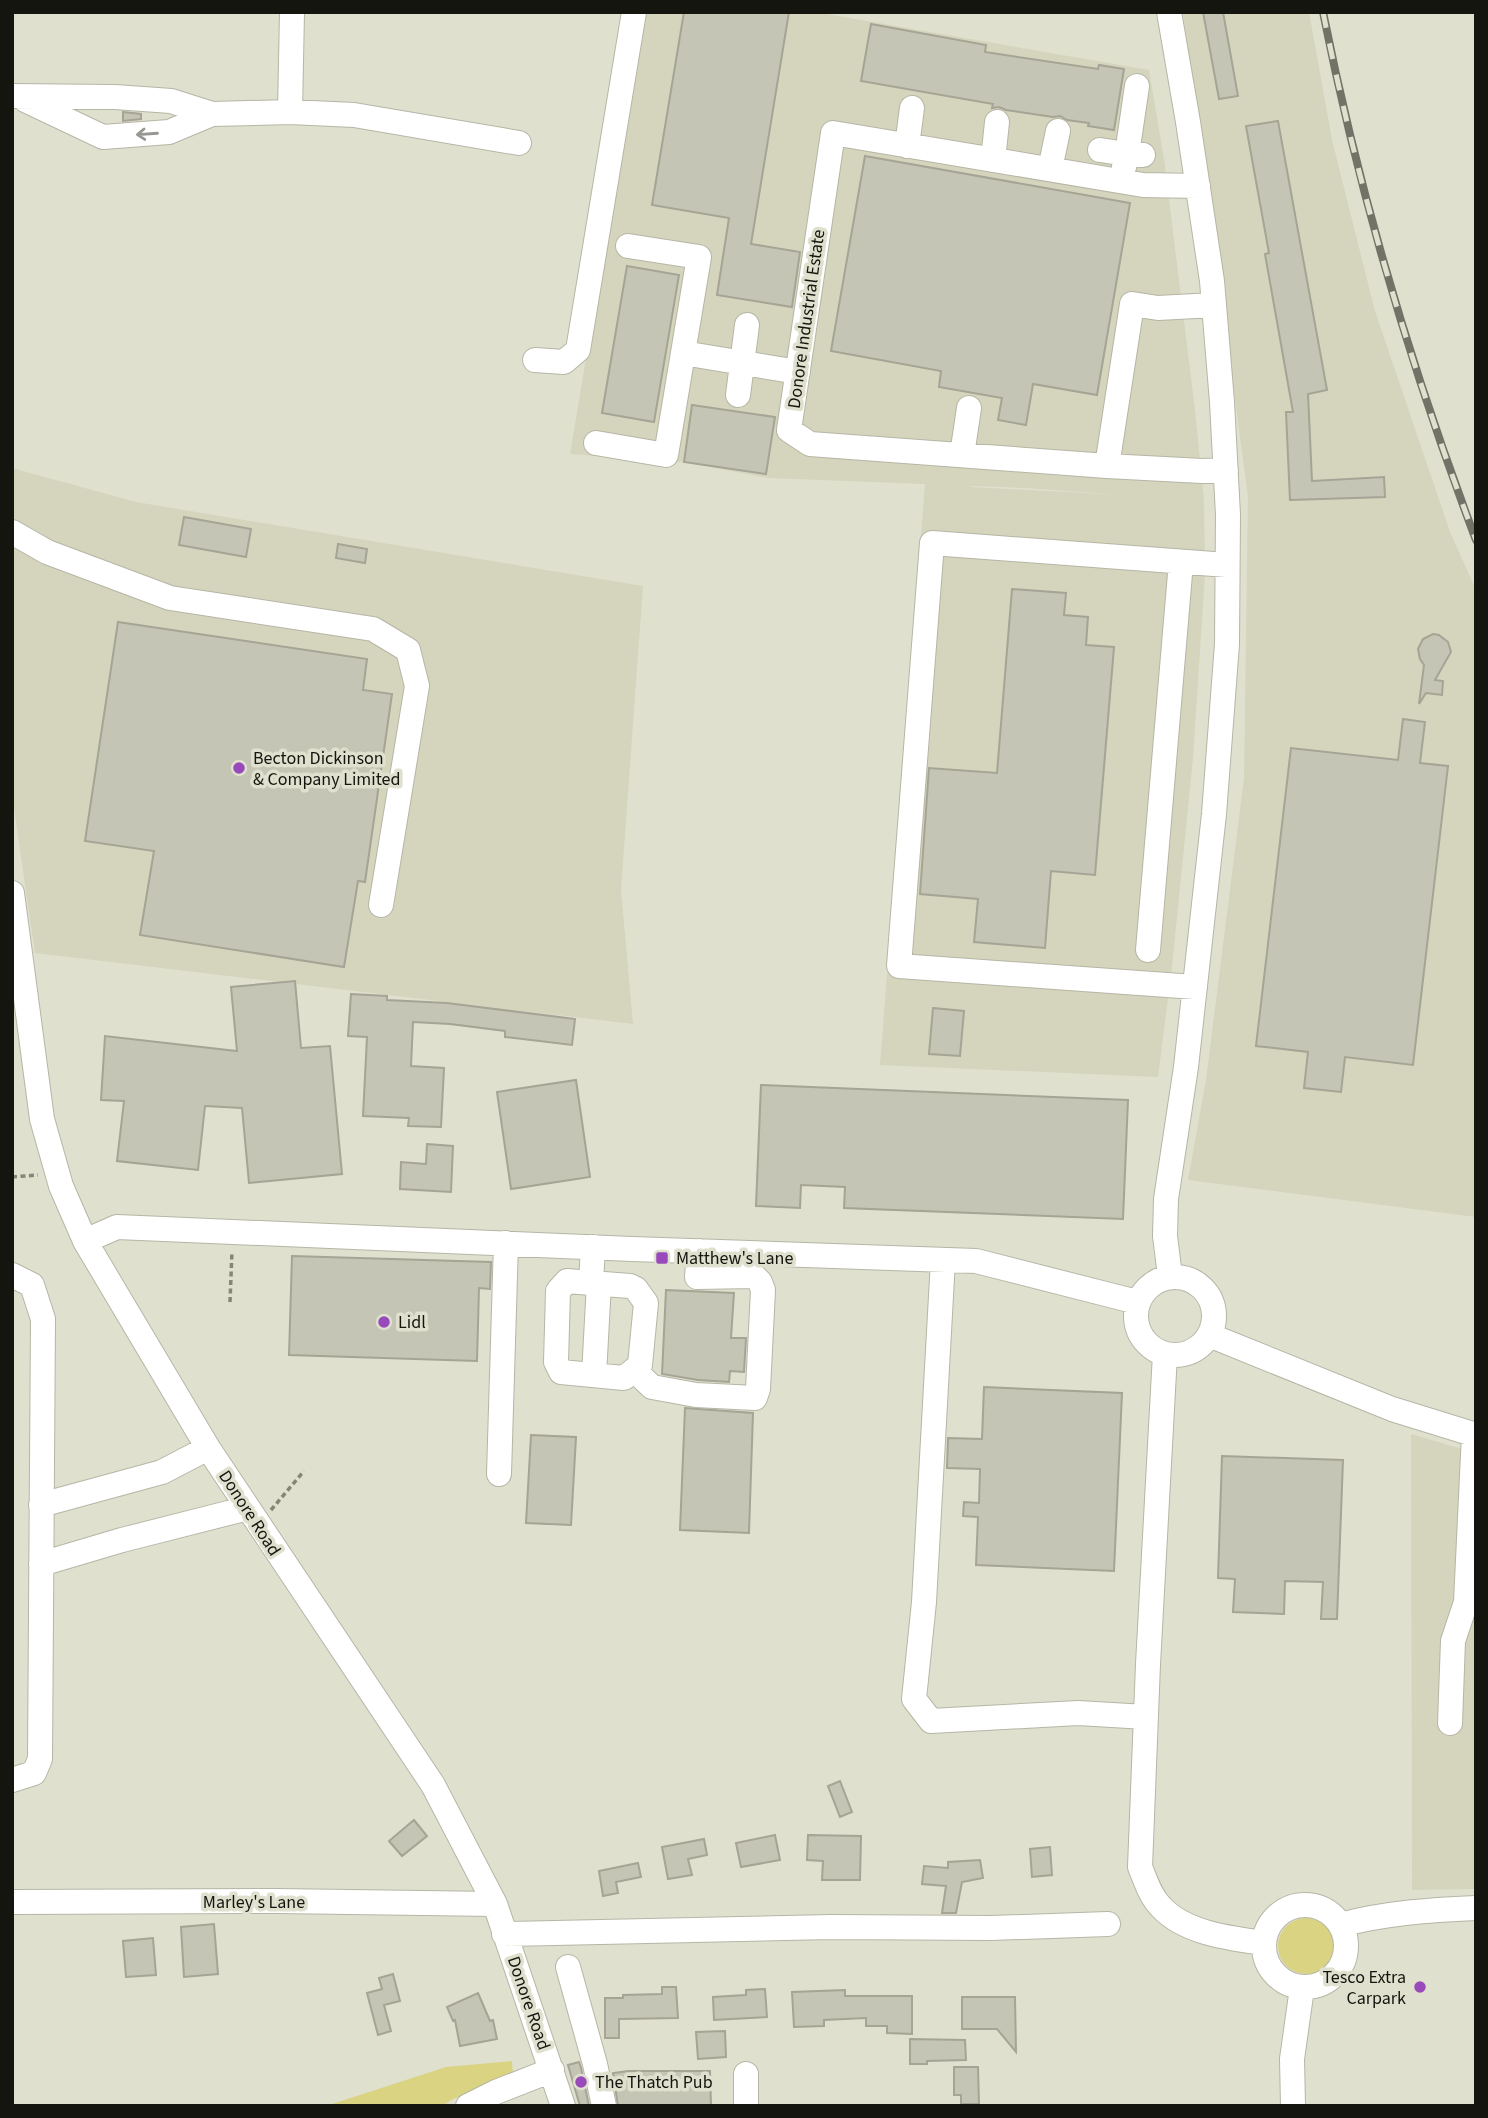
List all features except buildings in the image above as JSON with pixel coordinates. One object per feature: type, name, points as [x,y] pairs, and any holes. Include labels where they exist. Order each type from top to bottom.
[{"type":"street","points":[[290,112],[292,12]]},
{"type":"street","points":[[535,360],[564,362],[578,350],[634,12]]},
{"type":"street","points":[[1169,12],[1198,186],[1214,305],[1226,470],[1227,565],[1227,643],[1214,814],[1186,1067],[1166,1199],[1165,1236],[1170,1276]]},
{"type":"street","points":[[1121,182],[1135,154],[1138,86]]},
{"type":"street","points":[[14,96],[103,137],[170,132],[212,114]]},
{"type":"street","points":[[14,96],[115,97],[171,101],[212,114],[290,112],[354,115],[519,142]]},
{"type":"street","points":[[907,146],[912,108]]},
{"type":"street","points":[[993,160],[997,122]]},
{"type":"street","points":[[1050,169],[1058,131]]},
{"type":"street","name":"Donore Industrial Estate","points":[[1198,186],[1121,182],[833,133],[789,430],[810,444],[1107,466],[1226,470]]},
{"type":"street","points":[[1100,150],[1135,154]]},
{"type":"street","points":[[596,443],[666,455],[699,257],[628,246]]},
{"type":"street","points":[[1107,466],[1132,304],[1158,308],[1214,305]]},
{"type":"street","points":[[738,395],[747,325]]},
{"type":"street","points":[[683,353],[797,372]]},
{"type":"street","points":[[962,455],[969,408]]},
{"type":"street","points":[[12,532],[47,552],[170,598],[373,629],[408,650],[417,686],[381,905]]},
{"type":"street","points":[[1195,987],[899,966],[932,543],[1227,565]]},
{"type":"street","points":[[1149,950],[1181,562]]},
{"type":"street","name":"Donore Road","points":[[12,894],[42,1119],[61,1186],[85,1241],[208,1448],[433,1785],[495,1904],[563,2106]]},
{"type":"street","points":[[85,1241],[117,1227],[976,1261],[1137,1302]]},
{"type":"street","points":[[499,1474],[506,1243]]},
{"type":"street","points":[[593,1247],[594,1375]]},
{"type":"street","points":[[635,1371],[652,1387],[696,1395],[755,1398],[758,1389],[762,1315],[763,1290],[760,1282],[754,1276],[697,1277],[699,1251]]},
{"type":"street","points":[[943,1260],[924,1602],[914,1699],[931,1721],[1078,1713],[1146,1717]]},
{"type":"street","points":[[12,1275],[32,1285],[43,1319],[40,1759],[34,1773],[12,1780]]},
{"type":"street","points":[[1170,1276],[1185,1277],[1201,1285],[1210,1298],[1214,1317],[1209,1335],[1202,1345],[1192,1351],[1181,1355],[1165,1354],[1150,1347],[1138,1332],[1135,1318],[1137,1302],[1146,1288],[1155,1281],[1170,1276]]},
{"type":"street","points":[[566,1281],[595,1283],[630,1286],[636,1289],[646,1303],[640,1366],[624,1378],[561,1372],[556,1362],[558,1291],[566,1281]]},
{"type":"street","points":[[1209,1335],[1392,1409],[1475,1434],[1466,1602],[1453,1641],[1450,1723]]},
{"type":"street","points":[[1165,1354],[1140,1867],[1149,1890],[1161,1907],[1183,1923],[1236,1939],[1263,1943]]},
{"type":"street","points":[[41,1505],[162,1472],[208,1448]]},
{"type":"street","points":[[41,1564],[253,1516]]},
{"type":"street","name":"Marley's Lane","points":[[12,1902],[495,1904]]},
{"type":"street","points":[[1300,1905],[1321,1908],[1332,1915],[1346,1939],[1344,1958],[1337,1971],[1327,1981],[1313,1987],[1301,1988],[1287,1984],[1276,1976],[1266,1962],[1263,1943],[1270,1922],[1284,1910],[1300,1905]]},
{"type":"street","points":[[1340,1925],[1374,1917],[1476,1908]]},
{"type":"street","points":[[504,1934],[1108,1924]]},
{"type":"street","points":[[568,1967],[604,2106]]},
{"type":"street","points":[[1293,2106],[1292,2059],[1301,1988]]},
{"type":"street","points":[[468,2106],[552,2070]]},
{"type":"street","points":[[746,2074],[746,2106]]},
{"type":"path","points":[[230,1303],[232,1232]]},
{"type":"path","points":[[253,1516],[304,1471]]},
{"type":"shaded area","points":[[644,12],[815,12],[1149,70],[1164,159],[1195,410],[1204,501],[1205,574],[1193,758],[1158,1077],[880,1065],[925,484],[768,478],[684,462],[570,454]],"holes":[[[972,486],[1025,488],[1121,495]]]},
{"type":"shaded area","points":[[1183,12],[1309,12],[1332,140],[1375,311],[1450,532],[1476,590],[1476,1217],[1188,1180],[1206,1080],[1244,778],[1248,497]]},
{"type":"shaded area","points":[[12,468],[136,502],[643,586],[621,890],[633,1024],[35,953],[12,795]]},
{"type":"shaded area","points":[[1411,1434],[1476,1453],[1476,1889],[1412,1890]]},
{"type":"shaded area","points":[[1306,1918],[1317,1920],[1326,1926],[1332,1935],[1332,1957],[1326,1966],[1317,1972],[1306,1974],[1295,1972],[1286,1966],[1280,1957],[1278,1946],[1280,1935],[1286,1926],[1295,1920]]},
{"type":"shaded area","points":[[512,2061],[513,2075],[442,2106],[297,2106],[329,2105],[446,2067]]},
{"type":"railway","points":[[1323,12],[1353,147],[1389,279],[1430,410],[1476,540]]},
{"type":"place","name":"Becton Dickinson & Company Limited","points":[[239,768]]},
{"type":"place","name":"Matthew's Lane","points":[[662,1258]]},
{"type":"place","name":"Lidl","points":[[384,1322]]},
{"type":"place","name":"Tesco Extra Carpark","points":[[1420,1987]]},
{"type":"place","name":"The Thatch Pub","points":[[581,2082]]}]
